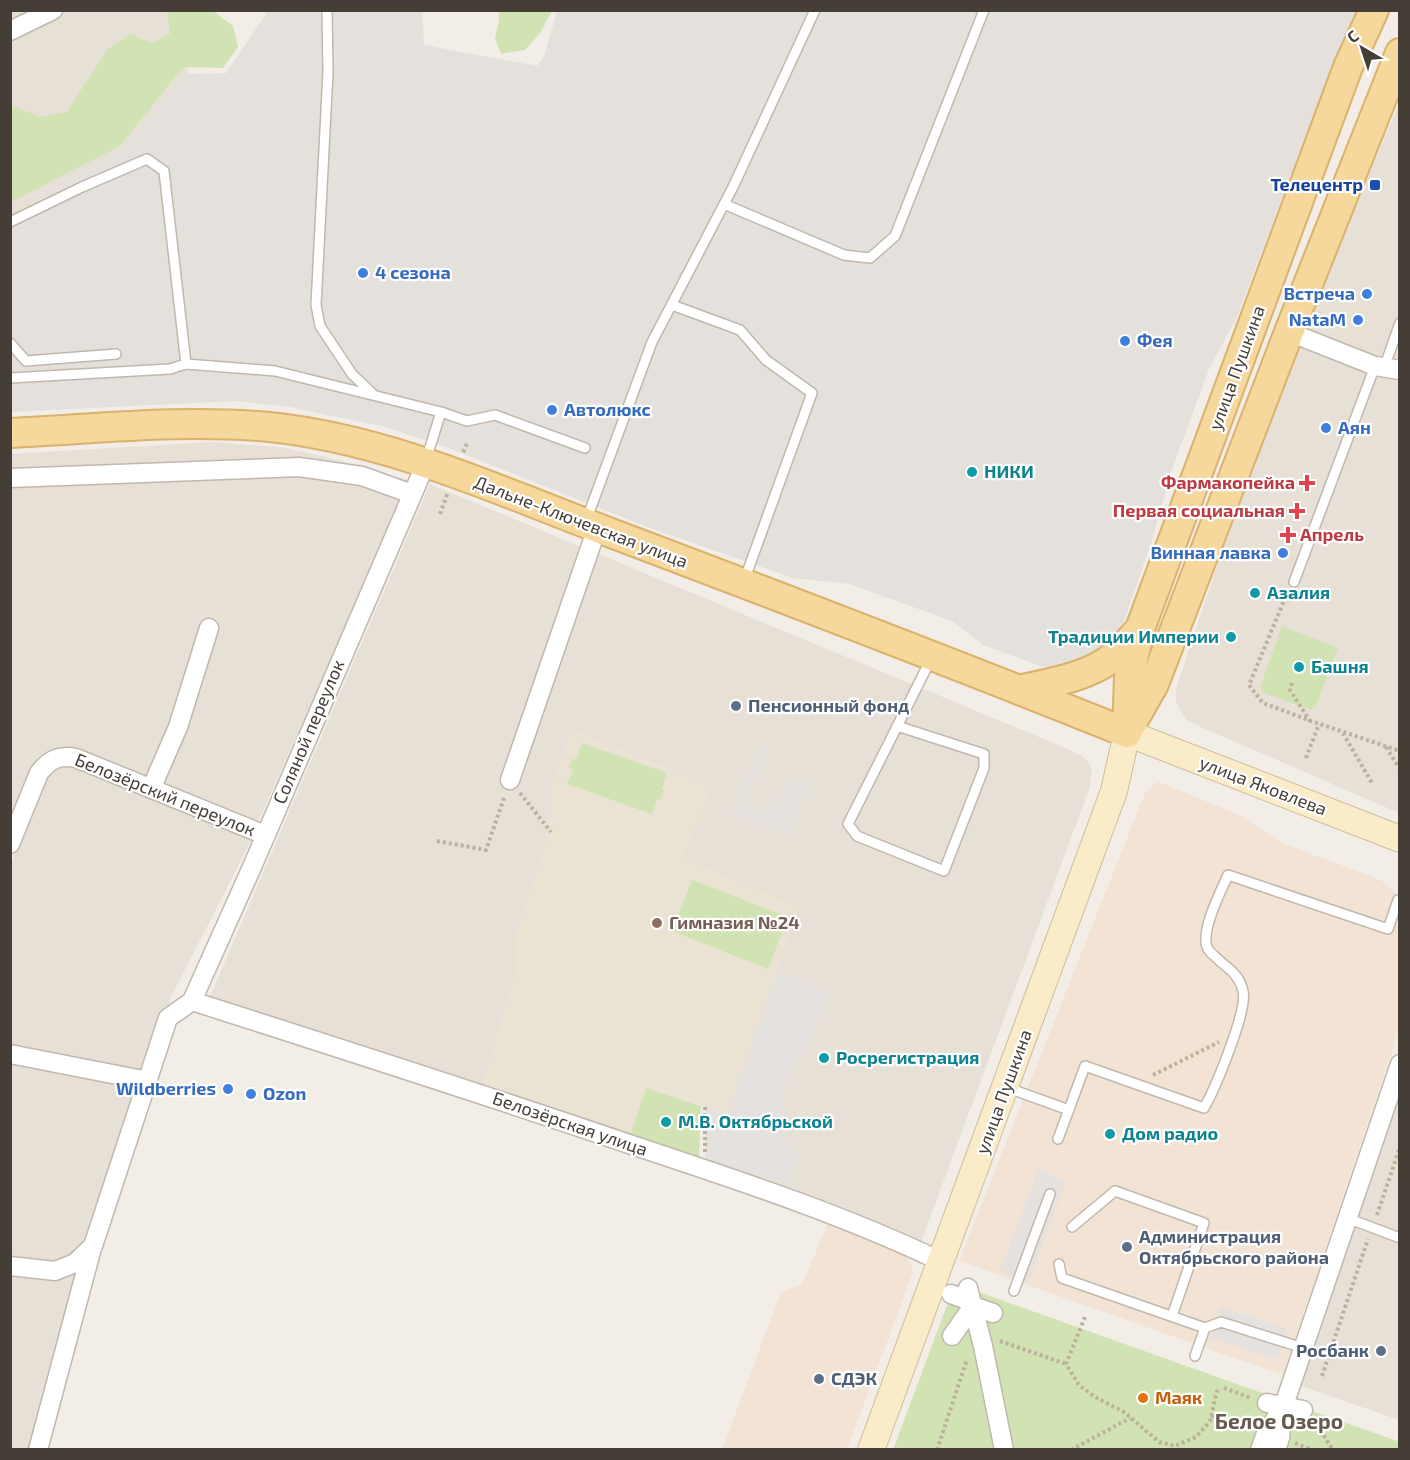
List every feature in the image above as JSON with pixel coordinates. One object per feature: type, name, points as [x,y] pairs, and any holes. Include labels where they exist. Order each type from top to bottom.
[{"type":"main road","name":"улица Пушкина","points":[[871,1449],[942,1262],[1114,791],[1127,733],[1129,677],[1140,629],[1348,67],[1374,10]]},
{"type":"main road","name":"улица Пушкина","points":[[1127,733],[1154,684],[1289,333],[1393,85],[1400,53]]},
{"type":"main road","name":"Дальне-Ключевская улица","points":[[10,434],[216,424],[270,427],[329,436],[426,462],[1127,733]]},
{"type":"main road","points":[[1019,690],[1078,675],[1108,661],[1140,629]]},
{"type":"main road","name":"улица Яковлева","points":[[1127,733],[1400,839]]},
{"type":"street","points":[[10,31],[53,10]]},
{"type":"street","points":[[1289,333],[1386,368]]},
{"type":"street","name":"Соляной переулок","points":[[192,1001],[426,462]]},
{"type":"street","points":[[10,478],[299,467],[362,476],[412,494]]},
{"type":"street","points":[[510,780],[591,526]]},
{"type":"street","points":[[151,789],[178,727],[208,628]]},
{"type":"street","name":"Белозёрский переулок","points":[[10,844],[39,773],[46,763],[57,758],[76,758],[265,835]]},
{"type":"street","points":[[38,1449],[93,1246],[168,1018],[192,1001]]},
{"type":"street","name":"Белозёрская улица","points":[[192,1001],[474,1091],[754,1186],[831,1214],[942,1262]]},
{"type":"street","points":[[10,1053],[148,1081]]},
{"type":"street","points":[[1272,1441],[1280,1399],[1303,1348],[1400,1064]]},
{"type":"street","points":[[10,1266],[55,1271],[75,1263],[93,1246]]},
{"type":"street","points":[[993,1313],[963,1300],[977,1343],[1005,1449]]},
{"type":"street","points":[[1280,1399],[1303,1410]]},
{"type":"lane","points":[[327,10],[328,72],[316,305],[320,326],[352,374],[375,396]]},
{"type":"lane","points":[[591,526],[652,342],[724,204],[815,10]]},
{"type":"lane","points":[[724,204],[844,255],[870,258],[895,236],[984,10]]},
{"type":"lane","points":[[10,222],[147,159],[165,171],[186,364]]},
{"type":"lane","points":[[672,305],[740,330],[766,360],[813,393],[743,583]]},
{"type":"lane","points":[[1294,582],[1386,368],[1400,323]]},
{"type":"lane","points":[[10,343],[26,361],[116,354]]},
{"type":"lane","points":[[10,378],[170,369],[186,364],[275,371],[441,412],[467,421],[495,415],[585,448]]},
{"type":"lane","points":[[426,462],[441,412]]},
{"type":"lane","points":[[897,726],[984,754],[984,768],[944,871],[857,836],[848,824],[897,726],[932,656]]},
{"type":"lane","points":[[1058,1139],[1085,1066],[1204,1108],[1214,1090],[1244,994],[1237,976],[1208,949],[1206,940],[1209,921],[1228,875],[1388,929],[1398,900],[1400,900]]},
{"type":"lane","points":[[1006,1087],[1069,1110]]},
{"type":"lane","points":[[1072,1227],[1115,1191],[1204,1223],[1172,1316]]},
{"type":"lane","points":[[1014,1291],[1050,1194]]},
{"type":"lane","points":[[1347,1218],[1400,1238]]},
{"type":"lane","points":[[1059,1264],[1062,1278],[1205,1328],[1221,1322],[1303,1348]]},
{"type":"lane","points":[[1195,1356],[1205,1328]]},
{"type":"path","points":[[463,453],[467,444]]},
{"type":"path","points":[[440,514],[448,491]]},
{"type":"path","points":[[1294,582],[1284,598],[1249,685],[1263,703],[1400,751]]},
{"type":"path","points":[[1292,683],[1290,690],[1311,721]]},
{"type":"path","points":[[1306,758],[1319,724]]},
{"type":"path","points":[[1342,732],[1372,783]]},
{"type":"path","points":[[1385,747],[1400,769]]},
{"type":"path","points":[[510,780],[550,832]]},
{"type":"path","points":[[437,841],[486,850],[510,780]]},
{"type":"path","points":[[1137,1084],[1233,1035]]},
{"type":"path","points":[[705,1107],[705,1153]]},
{"type":"path","points":[[1322,1376],[1400,1148]]},
{"type":"path","points":[[1066,1364],[1085,1317]]},
{"type":"path","points":[[937,1449],[977,1343],[1066,1364],[1079,1385],[1095,1397],[1124,1412],[1159,1442],[1176,1448],[1196,1437],[1210,1421],[1221,1388],[1280,1399]]},
{"type":"path","points":[[1303,1410],[1309,1411],[1334,1449]]},
{"type":"path","points":[[1211,1416],[1272,1441],[1312,1449]]},
{"type":"path","points":[[1071,1449],[1130,1418]]},
{"type":"shaded area","points":[[10,11],[182,11],[189,74],[128,146],[11,216]]},
{"type":"shaded area","points":[[268,11],[422,11],[424,45],[537,66],[544,56],[557,11],[1357,11],[1236,319],[1209,369],[1172,469],[1151,544],[1120,632],[1104,652],[1062,669],[1049,669],[983,645],[952,621],[849,584],[793,578],[650,528],[443,446],[385,427],[290,407],[235,401],[11,412],[10,216],[128,146],[189,74],[226,73]]},
{"type":"shaded area","points":[[300,11],[413,11],[413,55],[342,60],[328,72],[302,72]]},
{"type":"shaded area","points":[[1399,104],[1399,813],[1186,719],[1176,701],[1176,688],[1218,563],[1306,324]]},
{"type":"shaded area","points":[[212,442],[279,447],[323,456],[410,481],[258,822],[76,753],[52,752],[11,828],[11,454]]},
{"type":"shaded area","points":[[430,484],[1068,749],[1089,763],[1092,771],[1090,787],[921,1242],[815,1198],[741,1172],[705,1107],[728,1114],[798,908],[681,857],[711,789],[669,768],[572,731],[552,785],[551,832],[515,938],[515,977],[482,1087],[208,1001]]},
{"type":"shaded area","name":"Гимназия №24","points":[[572,731],[669,768],[712,789],[682,857],[798,908],[728,1114],[646,1088],[630,1135],[482,1087],[515,977],[515,938],[551,832],[552,785]]},
{"type":"shaded area","points":[[762,741],[770,745],[744,805],[767,815],[773,804],[776,805],[790,774],[811,782],[787,837],[731,812]]},
{"type":"shaded area","points":[[56,763],[74,763],[254,835],[171,997],[30,1450],[10,1449],[10,866],[45,776]]},
{"type":"shaded area","points":[[1159,782],[1239,815],[1284,844],[1381,880],[1399,897],[1399,1030],[1283,1375],[959,1261],[1145,793]]},
{"type":"shaded area","points":[[777,971],[829,992],[801,1058],[795,1057],[781,1096],[785,1099],[781,1110],[788,1112],[783,1126],[788,1148],[799,1152],[789,1183],[705,1164],[705,1107],[728,1114]]},
{"type":"shaded area","points":[[1399,1089],[1399,1420],[1298,1385]]},
{"type":"shaded area","points":[[1038,1170],[1066,1180],[1028,1282],[1000,1271]]},
{"type":"shaded area","points":[[829,1220],[904,1256],[913,1272],[847,1449],[722,1450],[781,1292],[802,1285]]},
{"type":"shaded area","points":[[1221,1307],[1287,1328],[1278,1359],[1211,1338]]},
{"type":"green space","points":[[499,10],[552,11],[540,33],[525,50],[501,54],[495,38]]},
{"type":"green space","points":[[167,11],[213,11],[233,26],[238,47],[223,68],[183,67],[120,146],[11,202],[11,105],[40,117],[67,112],[107,50],[130,34],[151,43],[170,34]]},
{"type":"green space","points":[[1282,626],[1338,648],[1316,706],[1311,710],[1262,692],[1260,688]]},
{"type":"green space","points":[[582,743],[667,773],[662,789],[664,791],[661,799],[657,799],[652,814],[567,784],[573,770],[569,768],[572,758],[576,760]]},
{"type":"green space","points":[[692,880],[788,917],[768,969],[672,931]]},
{"type":"green space","points":[[646,1088],[701,1106],[699,1157],[630,1135]]},
{"type":"green space","points":[[965,1287],[1400,1442],[1399,1450],[893,1450],[949,1300]]},
{"type":"place","name":"Телецентр","points":[[1375,185]]},
{"type":"place","name":"4 сезона","points":[[363,273]]},
{"type":"place","name":"Встреча","points":[[1367,294]]},
{"type":"place","name":"NataM","points":[[1358,320]]},
{"type":"place","name":"Фея","points":[[1125,341]]},
{"type":"place","name":"Автолюкс","points":[[552,410]]},
{"type":"place","name":"Аян","points":[[1326,428]]},
{"type":"place","name":"НИКИ","points":[[972,472]]},
{"type":"place","name":"Фармакопейка","points":[[1307,483]]},
{"type":"place","name":"Первая социальная","points":[[1297,511]]},
{"type":"place","name":"Апрель","points":[[1288,535]]},
{"type":"place","name":"Винная лавка","points":[[1283,553]]},
{"type":"place","name":"Азалия","points":[[1255,593]]},
{"type":"place","name":"Традиции Империи","points":[[1231,637]]},
{"type":"place","name":"Башня","points":[[1299,667]]},
{"type":"place","name":"Пенсионный фонд","points":[[736,706]]},
{"type":"place","name":"Гимназия №24","points":[[657,923]]},
{"type":"place","name":"Росрегистрация","points":[[824,1058]]},
{"type":"place","name":"Wildberries","points":[[228,1089]]},
{"type":"place","name":"Ozon","points":[[251,1094]]},
{"type":"place","name":"М.В. Октябрьской","points":[[666,1122]]},
{"type":"place","name":"Дом радио","points":[[1110,1134]]},
{"type":"place","name":"Администрация Октябрьского района","points":[[1127,1247]]},
{"type":"place","name":"Росбанк","points":[[1381,1351]]},
{"type":"place","name":"СДЭК","points":[[819,1379]]},
{"type":"place","name":"Маяк","points":[[1143,1398]]},
{"type":"district","name":"Белое Озеро","points":[[1279,1422]]}]
